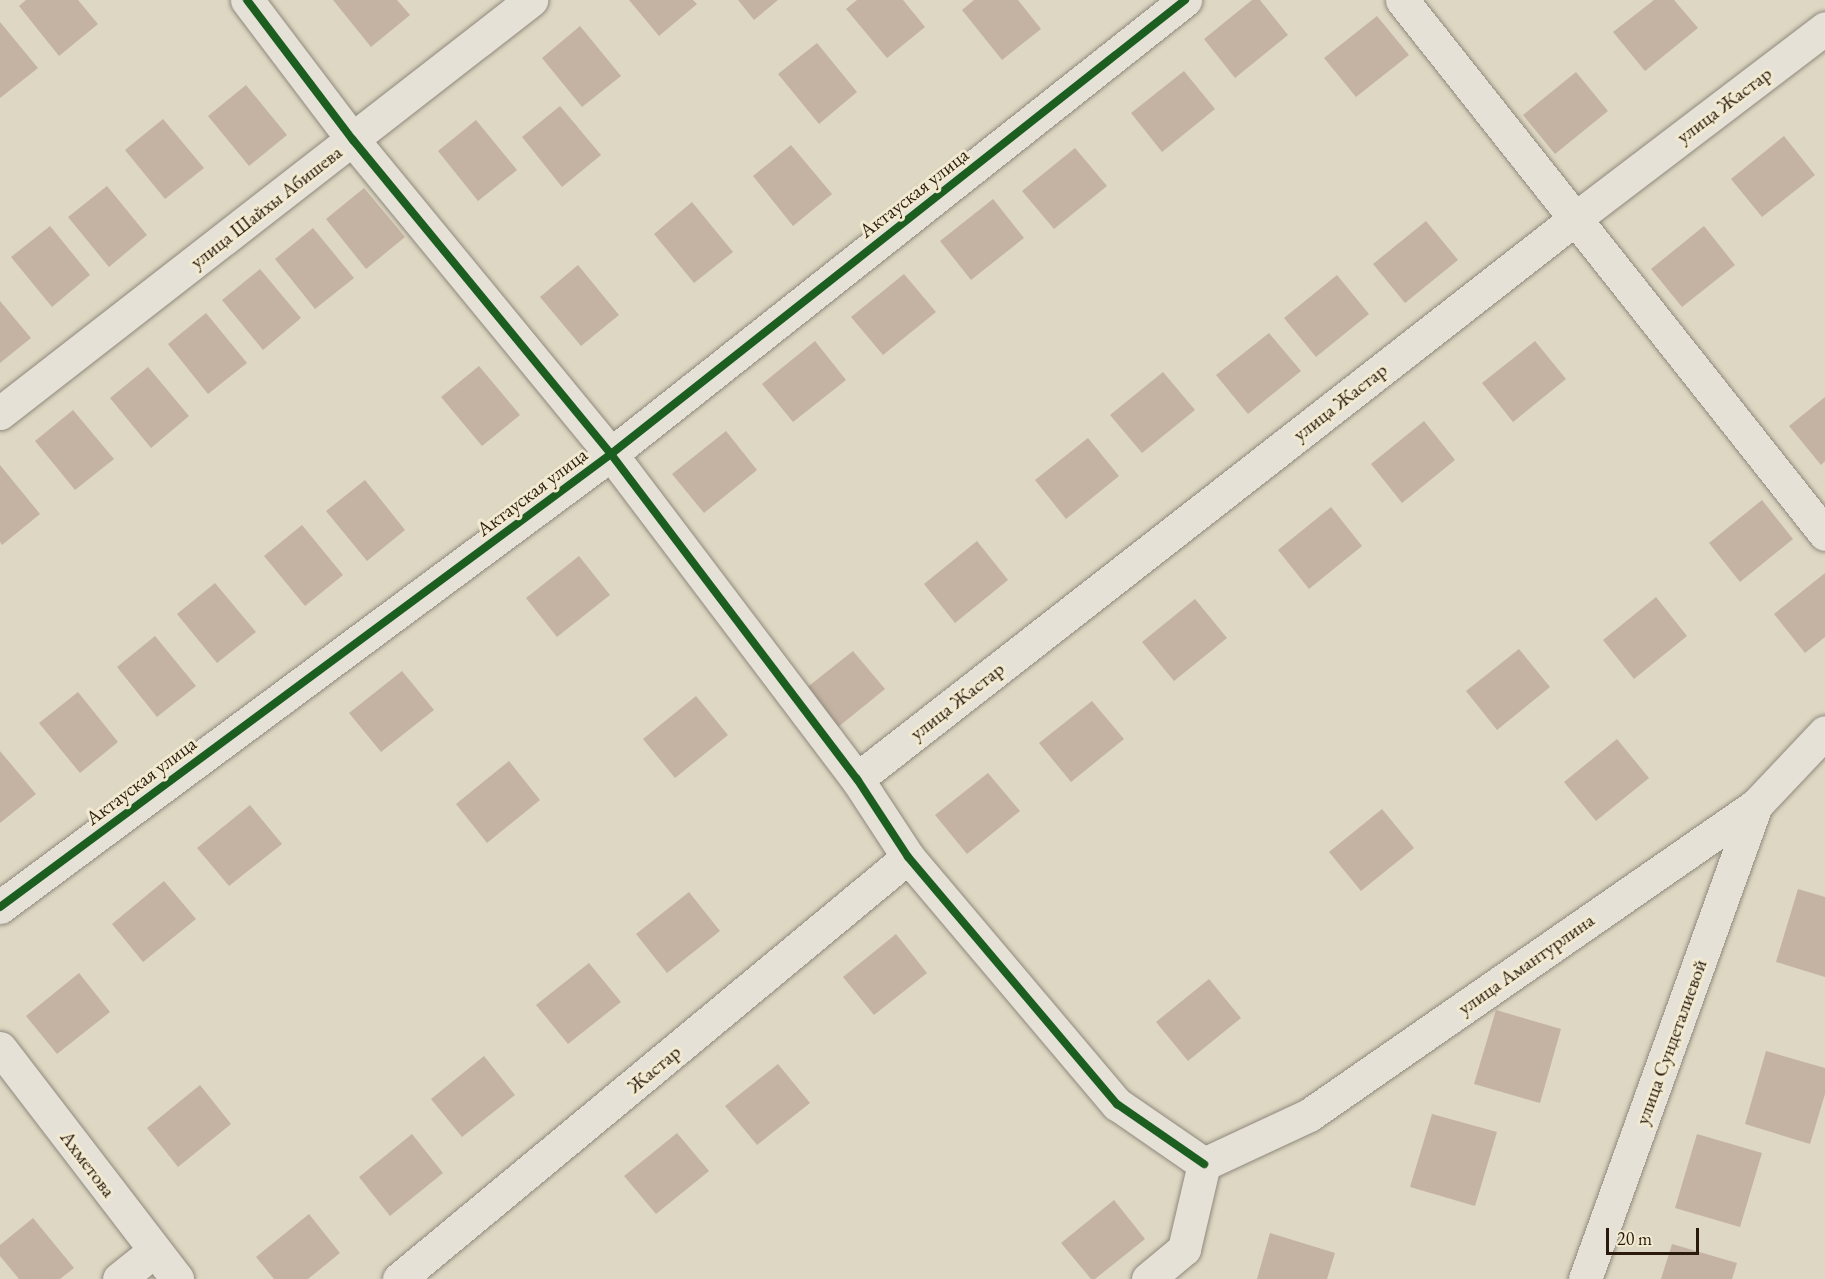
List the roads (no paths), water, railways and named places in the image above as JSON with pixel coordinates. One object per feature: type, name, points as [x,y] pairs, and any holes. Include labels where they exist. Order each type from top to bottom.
[{"type":"street","points":[[248,0],[353,140],[611,454],[857,779],[908,857],[1117,1104],[1204,1164],[1184,1249],[1148,1279]]},
{"type":"street","name":"улица Шайхы Абишева","points":[[0,413],[531,0]]},
{"type":"street","name":"Актауская улица","points":[[0,907],[611,454],[1185,0]]},
{"type":"street","points":[[1402,0],[1825,534]]},
{"type":"street","name":"улица Жастар","points":[[857,779],[1576,218],[1825,28]]},
{"type":"street","name":"улица Амантурлина","points":[[1204,1164],[1309,1115],[1756,805],[1825,732]]},
{"type":"street","name":"улица Сундеталиевой","points":[[1585,1279],[1756,805]]},
{"type":"street","name":"Жастар","points":[[399,1279],[908,857]]},
{"type":"street","name":"Ахметова","points":[[0,1048],[177,1279]]},
{"type":"street","points":[[119,1279],[154,1251]]}]
